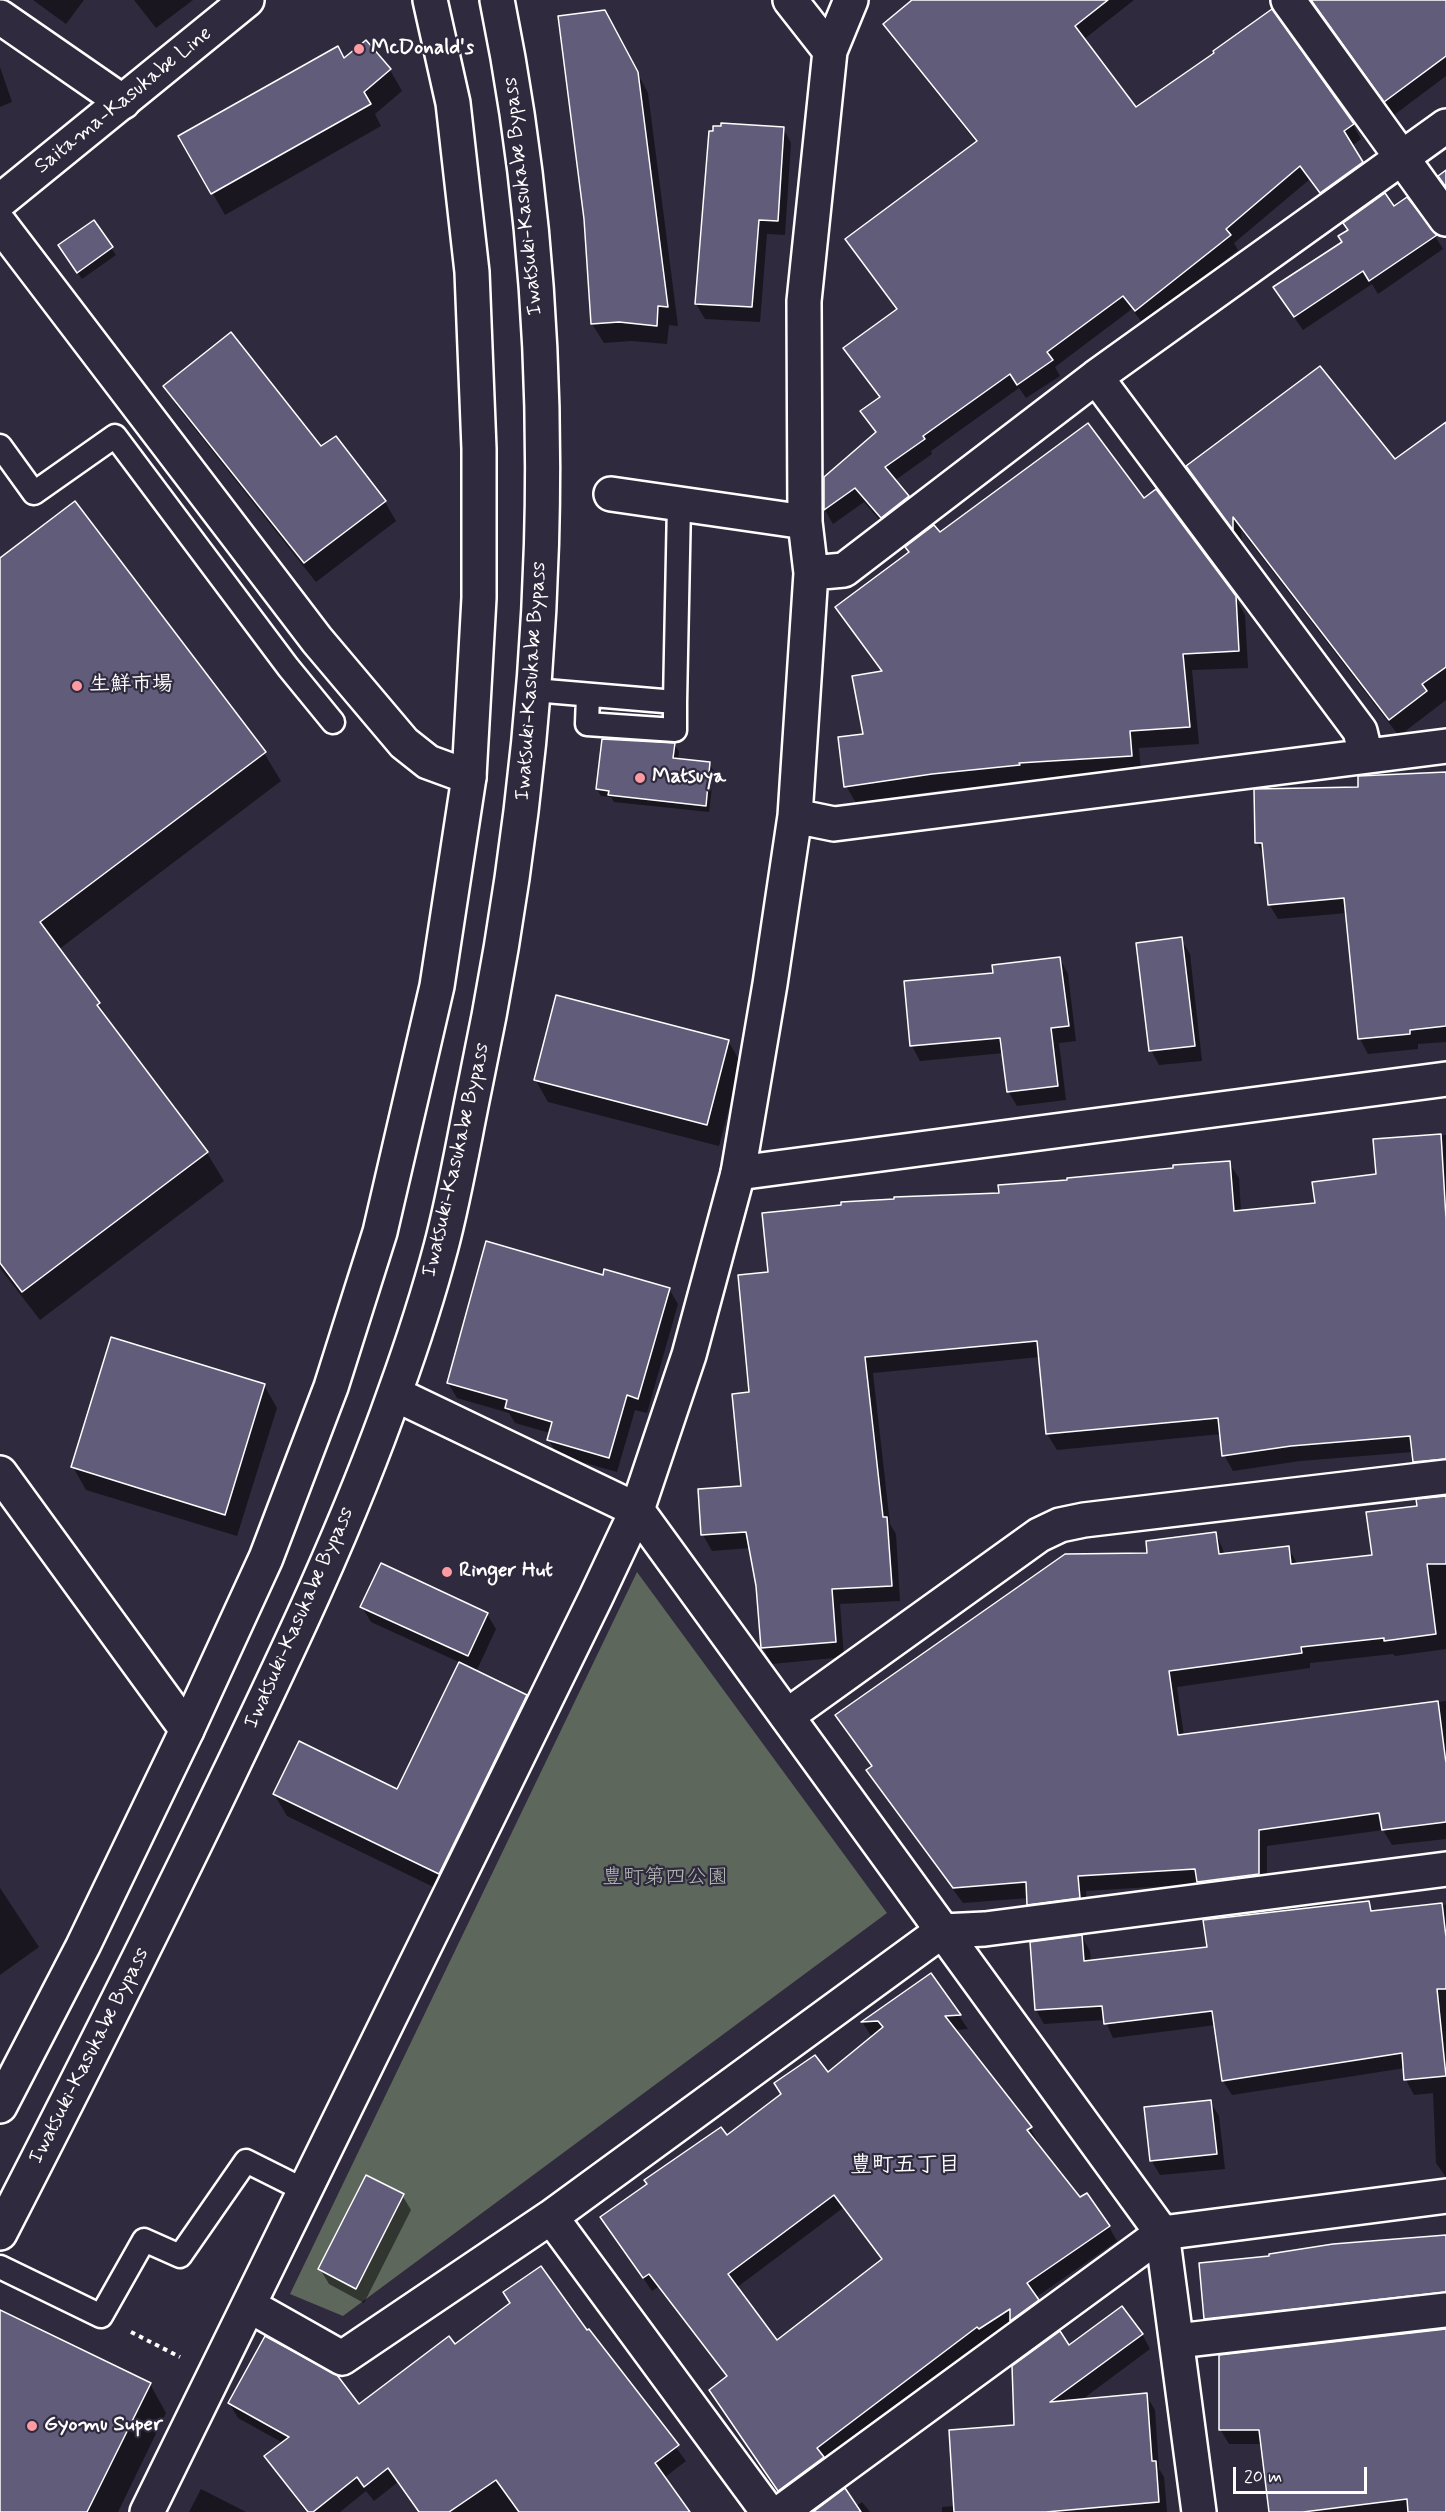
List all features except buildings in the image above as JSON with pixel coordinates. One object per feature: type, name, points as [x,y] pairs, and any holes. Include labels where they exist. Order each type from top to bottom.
[{"type":"main road","name":"Saitama-Kasukabe Line","points":[[0,201],[247,0]]},
{"type":"main road","points":[[0,2106],[83,1946],[188,1730],[266,1557],[331,1387],[380,1232],[437,986],[469,777],[479,598],[479,449],[472,272],[453,103],[430,0]]},
{"type":"main road","name":"Iwatsuki-Kasukabe Bypass","points":[[0,2233],[135,1970],[317,1588],[394,1394],[441,1247],[495,993],[523,806],[541,600],[543,443],[534,269],[514,83],[497,0]]},
{"type":"main road","points":[[790,0],[830,51]]},
{"type":"main road","points":[[147,2512],[250,2306],[637,1509],[689,1355],[738,1173],[770,984],[795,816],[811,573],[805,522],[804,301],[830,51],[851,0]]},
{"type":"main road","points":[[1288,0],[1446,219]]},
{"type":"main road","points":[[0,17],[123,102]]},
{"type":"main road","points":[[811,573],[844,570],[1096,377],[1446,126]]},
{"type":"main road","points":[[0,224],[317,640],[404,743],[428,762],[469,777]]},
{"type":"main road","points":[[1096,377],[1360,731],[1366,756]]},
{"type":"main road","points":[[611,494],[805,522]]},
{"type":"main road","points":[[795,816],[834,824],[1446,746]]},
{"type":"main road","points":[[738,1173],[1446,1079]]},
{"type":"main road","points":[[394,1394],[637,1509],[1162,2233],[1199,2512]]},
{"type":"main road","points":[[0,1473],[188,1730]]},
{"type":"main road","points":[[787,1716],[1039,1535],[1060,1525],[1084,1520],[1446,1477]]},
{"type":"main road","points":[[250,2306],[342,2358],[551,2217],[942,1931],[985,1929],[1446,1869]]},
{"type":"main road","points":[[781,2512],[1162,2233],[1446,2196]]},
{"type":"main road","points":[[551,2217],[768,2512]]},
{"type":"main road","points":[[1177,2341],[1446,2310]]},
{"type":"lane","points":[[0,446],[34,493],[115,436],[288,667],[333,722]]},
{"type":"lane","points":[[534,690],[675,702],[679,504]]},
{"type":"lane","points":[[288,667],[317,640]]},
{"type":"lane","points":[[0,2267],[101,2316],[144,2240],[180,2256],[246,2161],[306,2191]]},
{"type":"path","points":[[101,2316],[215,2376]]},
{"type":"green space","name":"豊町第四公園","points":[[637,1572],[887,1913],[343,2316],[290,2294]]},
{"type":"place","name":"McDonald's","points":[[359,49]]},
{"type":"place","name":"生鮮市場","points":[[77,686]]},
{"type":"place","name":"Matsuya","points":[[640,778]]},
{"type":"place","name":"Ringer Hut","points":[[447,1572]]},
{"type":"place","name":"Gyomu Super","points":[[32,2426]]},
{"type":"district","name":"豊町五丁目","points":[[905,2166]]}]
